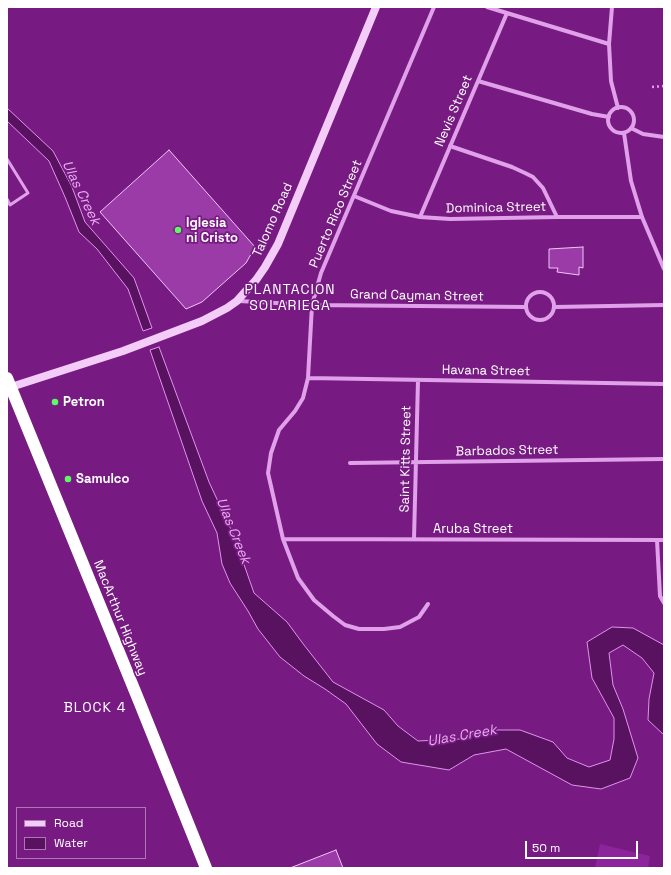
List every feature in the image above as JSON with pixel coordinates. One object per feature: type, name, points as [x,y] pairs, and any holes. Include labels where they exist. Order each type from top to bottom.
[{"type":"highway","name":"MacArthur Highway","points":[[8,385],[204,867]]},
{"type":"street","name":"Talomo Road","points":[[8,385],[123,351],[202,321],[217,314],[237,301],[246,292],[265,267],[278,244],[376,7]]},
{"type":"street","name":"Puerto Rico Street","points":[[428,604],[419,617],[400,627],[384,629],[359,629],[345,625],[332,616],[314,600],[298,578],[283,539],[268,473],[271,453],[279,430],[295,411],[303,398],[308,378],[312,305],[322,273],[434,7]]},
{"type":"street","points":[[487,7],[609,44]]},
{"type":"street","points":[[612,7],[609,44],[611,81],[618,108]]},
{"type":"street","name":"Nevis Street","points":[[420,217],[507,13]]},
{"type":"street","points":[[478,81],[592,114],[609,117]]},
{"type":"street","points":[[618,108],[626,108],[633,115],[634,119],[631,128],[628,131],[620,133],[615,132],[612,129],[608,121],[614,110],[618,108]]},
{"type":"street","points":[[631,128],[643,134],[664,137]]},
{"type":"street","points":[[624,132],[631,181],[642,217],[664,269]]},
{"type":"street","points":[[450,146],[512,167],[533,177],[543,188],[557,217]]},
{"type":"street","name":"Dominica Street","points":[[354,196],[391,211],[420,217],[450,219],[642,217]]},
{"type":"street","points":[[659,258],[664,256]]},
{"type":"street","points":[[544,292],[549,294],[552,298],[555,307],[554,311],[548,318],[538,320],[533,318],[527,312],[526,307],[526,302],[532,294],[544,292]]},
{"type":"street","name":"Grand Cayman Street","points":[[237,301],[312,305],[526,307]]},
{"type":"street","points":[[555,307],[664,305]]},
{"type":"street","name":"Havana Street","points":[[308,378],[664,384]]},
{"type":"street","name":"Saint Kitts Street","points":[[414,539],[418,380]]},
{"type":"street","name":"Barbados Street","points":[[350,462],[664,460]]},
{"type":"street","name":"Aruba Street","points":[[283,539],[664,540]]},
{"type":"street","points":[[657,540],[660,596],[664,603]]},
{"type":"lane","points":[[7,158],[28,194],[10,205],[7,199]]},
{"type":"path","points":[[652,87],[664,86]]},
{"type":"shaded area","points":[[600,844],[650,856],[648,868],[595,868]]},
{"type":"water","points":[[7,108],[53,151],[72,187],[85,222],[134,278],[152,328],[143,331],[128,289],[97,249],[79,232],[49,161],[7,121]]},
{"type":"water","points":[[159,347],[209,482],[234,536],[254,593],[287,622],[333,682],[384,710],[398,726],[418,741],[460,739],[486,730],[520,730],[553,742],[567,758],[589,767],[610,760],[614,739],[614,718],[592,678],[587,642],[612,627],[633,628],[664,645],[664,735],[648,720],[649,699],[654,673],[642,658],[623,645],[609,653],[613,685],[623,709],[638,758],[630,778],[601,789],[572,785],[506,749],[474,755],[449,770],[401,762],[377,744],[346,704],[304,676],[280,657],[258,629],[230,583],[222,564],[217,533],[202,501],[150,350]]},
{"type":"building","name":"Iglesia ni Cristo","points":[[169,150],[255,247],[246,263],[202,302],[186,309],[100,212]]},
{"type":"building","points":[[583,247],[583,268],[579,267],[579,275],[557,272],[558,268],[549,268],[549,249]]},
{"type":"building","points":[[336,850],[343,868],[290,868]]},
{"type":"place","name":"Iglesia ni Cristo","points":[[178,230]]},
{"type":"place","name":"Petron","points":[[55,402]]},
{"type":"place","name":"Samulco","points":[[68,479]]},
{"type":"district","name":"PLANTACION SOLARIEGA","points":[[290,298]]},
{"type":"district","name":"BLOCK 4","points":[[95,708]]},
{"type":"water label","name":"Ulas Creek","points":[[81,193]]},
{"type":"water label","name":"Ulas Creek","points":[[233,531]]},
{"type":"water label","name":"Ulas Creek","points":[[462,736]]}]
